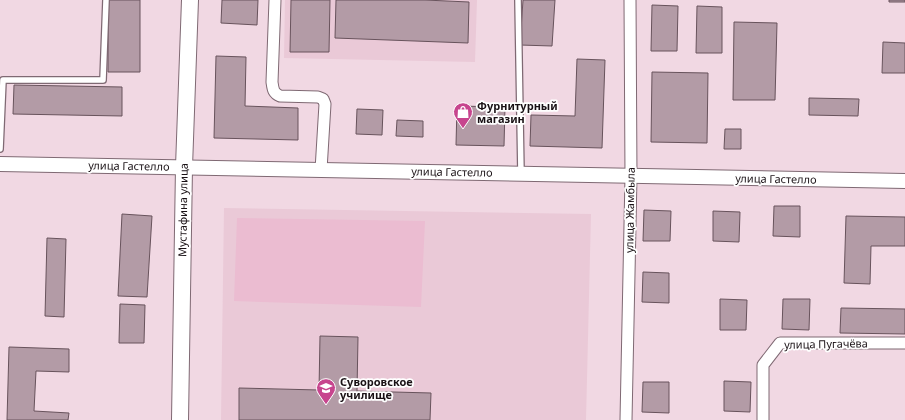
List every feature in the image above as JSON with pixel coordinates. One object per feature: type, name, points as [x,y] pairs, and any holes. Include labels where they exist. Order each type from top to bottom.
[{"type":"main road","name":"Мустафина улица","points":[[180,420],[184,167],[190,0]]},
{"type":"street","points":[[275,0],[272,82],[274,92],[280,96],[318,97],[323,99],[325,104],[321,170]]},
{"type":"street","name":"улица Жамбыла","points":[[626,420],[631,176],[630,0]]},
{"type":"street","name":"улица Гастелло","points":[[0,164],[905,181]]},
{"type":"street","name":"улица Пугачёва","points":[[762,420],[763,365],[780,343],[905,344]]},
{"type":"lane","points":[[0,149],[3,80],[103,80],[106,0]]},
{"type":"lane","points":[[518,0],[521,174]]},
{"type":"shaded area","points":[[285,0],[477,0],[475,62],[284,58]]},
{"type":"shaded area","points":[[224,208],[591,214],[586,420],[221,420]]},
{"type":"shaded area","points":[[237,218],[425,221],[421,307],[234,301]]},
{"type":"building","points":[[108,0],[140,0],[140,72],[108,72]]},
{"type":"building","points":[[222,0],[258,0],[257,25],[221,23]]},
{"type":"building","points":[[291,0],[330,0],[329,52],[290,52]]},
{"type":"building","points":[[336,0],[425,0],[469,2],[468,43],[335,38]]},
{"type":"building","points":[[523,0],[555,0],[552,46],[520,45]]},
{"type":"building","points":[[889,0],[905,0],[905,2],[889,2]]},
{"type":"building","points":[[652,5],[678,6],[677,51],[651,51]]},
{"type":"building","points":[[697,6],[722,7],[722,53],[696,53]]},
{"type":"building","points":[[734,22],[777,23],[775,100],[733,100]]},
{"type":"building","points":[[883,42],[905,43],[905,73],[882,73]]},
{"type":"building","points":[[216,56],[246,57],[245,106],[298,108],[298,140],[214,138]]},
{"type":"building","points":[[577,59],[605,60],[602,148],[530,146],[531,115],[575,116]]},
{"type":"building","points":[[652,72],[708,73],[707,143],[651,142]]},
{"type":"building","points":[[14,85],[122,87],[122,116],[13,114]]},
{"type":"building","points":[[809,98],[859,99],[858,116],[809,115]]},
{"type":"building","points":[[457,106],[505,107],[504,146],[456,145]]},
{"type":"building","points":[[357,109],[383,110],[382,135],[356,134]]},
{"type":"building","points":[[397,120],[423,121],[423,137],[396,136]]},
{"type":"building","points":[[725,129],[741,129],[741,149],[724,149]]},
{"type":"building","points":[[774,206],[800,206],[800,237],[773,236]]},
{"type":"building","points":[[644,210],[671,211],[670,241],[643,241]]},
{"type":"building","points":[[713,211],[740,212],[739,242],[713,241]]},
{"type":"building","points":[[122,214],[152,216],[147,297],[118,296]]},
{"type":"building","points":[[846,216],[905,217],[905,246],[871,246],[870,284],[844,283]]},
{"type":"building","points":[[47,238],[66,239],[64,317],[45,316]]},
{"type":"building","points":[[643,272],[669,273],[669,303],[642,302]]},
{"type":"building","points":[[720,299],[747,300],[746,330],[720,330]]},
{"type":"building","points":[[783,299],[810,299],[809,330],[782,329]]},
{"type":"building","points":[[120,304],[145,305],[144,343],[119,343]]},
{"type":"building","points":[[841,308],[905,309],[905,334],[840,333]]},
{"type":"building","points":[[320,336],[358,337],[357,391],[431,393],[430,420],[239,420],[239,388],[319,390]]},
{"type":"building","points":[[9,347],[69,349],[69,372],[36,371],[34,411],[69,413],[68,420],[7,420]]},
{"type":"building","points":[[724,381],[751,382],[750,412],[724,411]]},
{"type":"building","points":[[643,382],[669,382],[669,413],[642,412]]},
{"type":"place","name":"Фурнитурный магазин","points":[[463,129]]},
{"type":"place","name":"Суворовское училище","points":[[326,405]]}]
